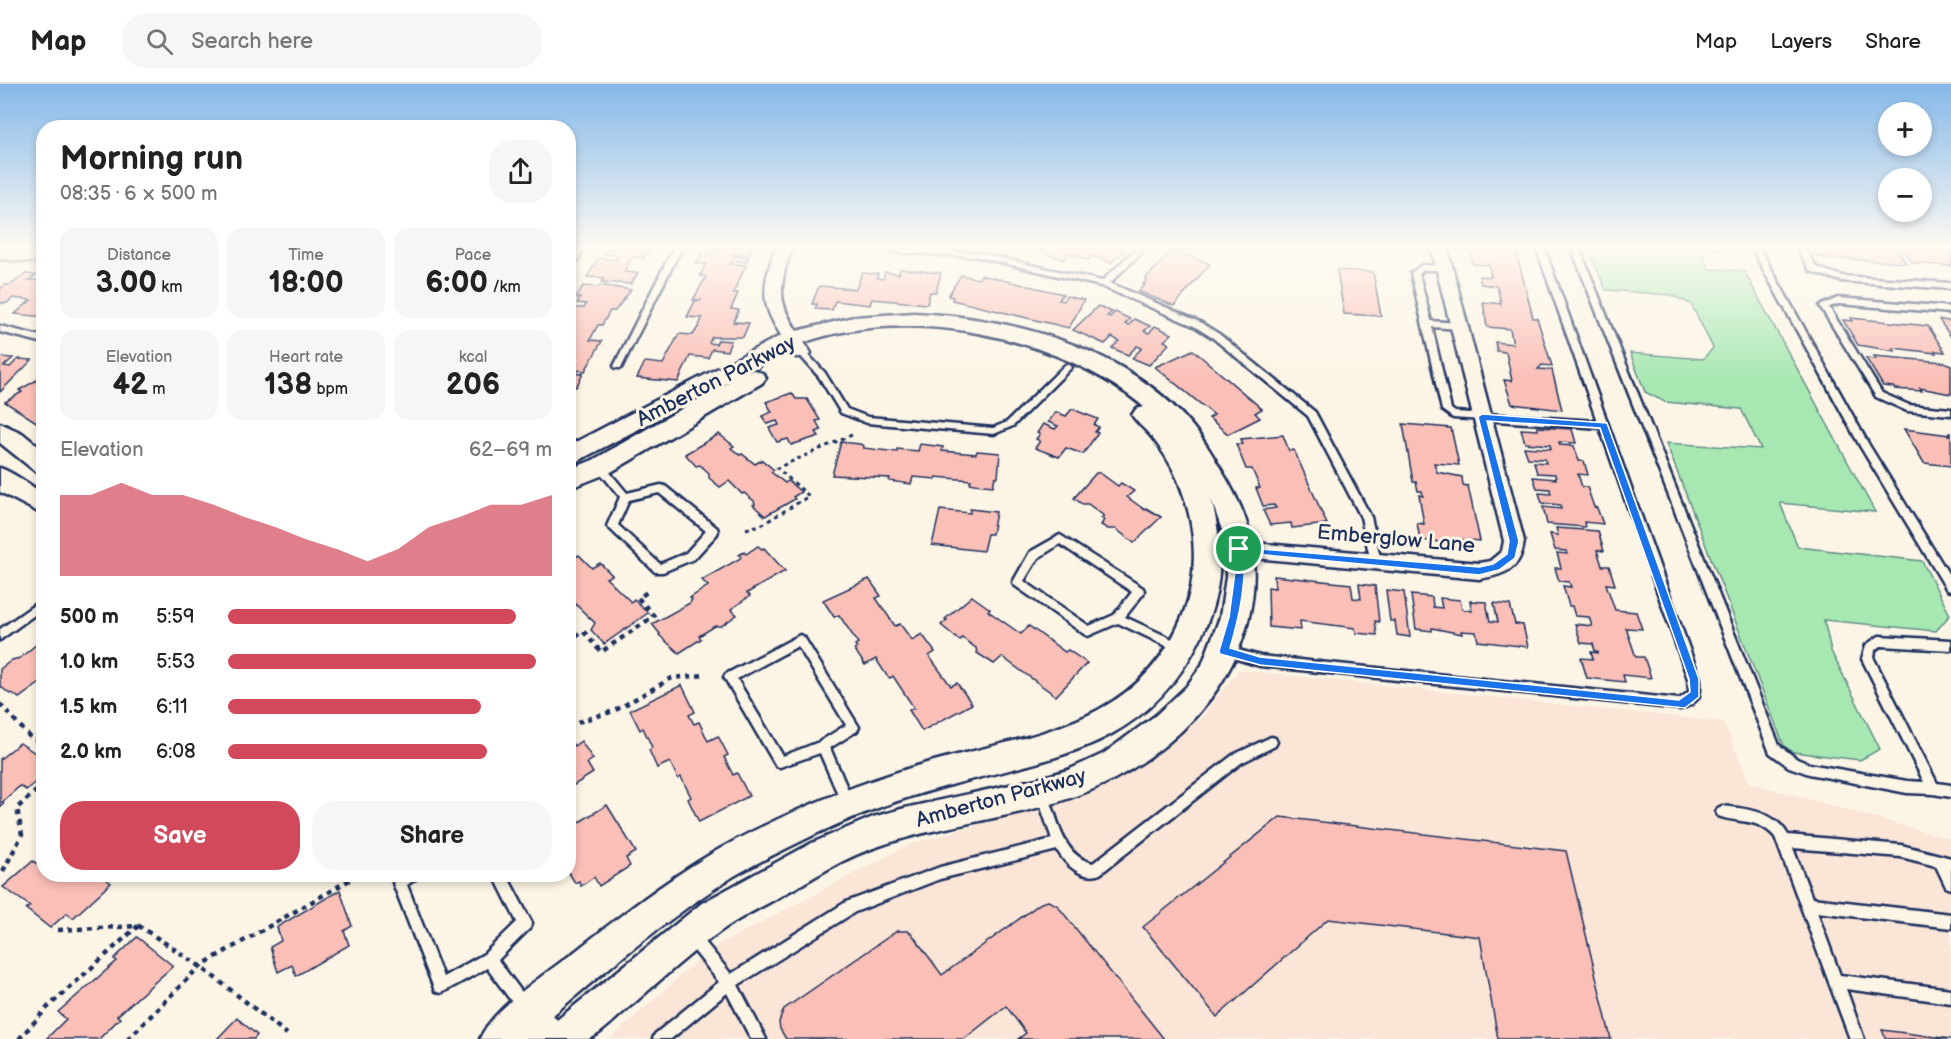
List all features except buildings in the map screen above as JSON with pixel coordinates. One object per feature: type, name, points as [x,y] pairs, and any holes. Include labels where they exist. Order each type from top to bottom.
[{"type":"street","points":[[773,292],[772,303],[778,318],[797,346]]},
{"type":"street","name":"Emberglow Lane","points":[[1208,547],[1479,571],[1496,568],[1512,555],[1514,541],[1450,292]]},
{"type":"street","name":"Amberton Parkway","points":[[563,1039],[714,915],[844,843],[912,821],[1068,785],[1103,770],[1142,745],[1169,724],[1203,688],[1224,651],[1234,617],[1240,572],[1239,549],[1233,517],[1198,450],[1178,424],[1121,376],[1081,355],[995,328],[953,321],[918,319],[866,322],[824,329],[797,346],[576,453]]},
{"type":"street","name":"Amberton Parkway","points":[[498,1039],[527,1011],[642,922],[721,866],[867,796],[942,772],[1047,748],[1107,723],[1149,692],[1169,671],[1203,602],[1208,575],[1208,547],[1201,512],[1188,471],[1148,418],[1119,394],[1068,367],[1002,346],[961,339],[871,339],[829,345],[797,346],[771,368],[600,466],[576,476]]},
{"type":"street","points":[[0,432],[13,439],[36,458]]},
{"type":"street","points":[[0,477],[8,485],[36,501]]},
{"type":"street","points":[[527,1011],[548,1039]]},
{"type":"lane","points":[[618,366],[656,292]]},
{"type":"lane","points":[[1122,292],[1197,324],[1216,336],[1312,414],[1366,517],[1376,562]]},
{"type":"lane","points":[[1419,292],[1447,410],[1454,415],[1604,425]]},
{"type":"lane","points":[[1224,651],[1260,661],[1681,704],[1695,694],[1694,679],[1556,292]]},
{"type":"lane","points":[[1593,292],[1774,749],[1793,763],[1809,769],[1907,787],[1951,790]]},
{"type":"lane","points":[[1780,292],[1866,446],[1951,587]]},
{"type":"lane","points":[[1951,310],[1838,301],[1824,306],[1879,395],[1907,408],[1951,412]]},
{"type":"lane","points":[[1427,324],[1459,326]]},
{"type":"lane","points":[[0,329],[36,338]]},
{"type":"lane","points":[[797,346],[822,375],[844,411],[867,420],[994,430],[1010,424],[1068,367]]},
{"type":"lane","points":[[600,466],[625,497]]},
{"type":"lane","points":[[661,489],[713,531],[690,556],[659,569],[612,526],[625,497],[661,489]]},
{"type":"lane","points":[[1118,618],[1139,591],[1060,539],[1034,555],[1018,582],[1088,631],[1118,618],[1182,648]]},
{"type":"lane","points":[[0,635],[36,608]]},
{"type":"lane","points":[[800,640],[853,727],[823,746],[780,762],[730,677],[800,640]]},
{"type":"lane","points":[[1934,788],[1868,659],[1870,648],[1879,641],[1951,645]]},
{"type":"lane","points":[[1042,792],[1060,843],[1076,864],[1095,870],[1237,759],[1271,742]]},
{"type":"lane","points":[[823,746],[848,804]]},
{"type":"lane","points":[[1722,812],[1758,816],[1780,830],[1857,1039]]},
{"type":"lane","points":[[1784,841],[1901,851],[1946,863],[1951,884]]},
{"type":"lane","points":[[660,1039],[729,983],[851,907],[940,873],[1060,843]]},
{"type":"lane","points":[[401,882],[441,986],[489,960],[525,923],[503,882]]},
{"type":"lane","points":[[1808,904],[1951,921]]},
{"type":"lane","points":[[690,934],[729,983],[759,1039]]},
{"type":"lane","points":[[489,960],[527,1011]]},
{"type":"lane","points":[[1836,981],[1951,996]]},
{"type":"path","points":[[746,529],[763,524],[808,496],[777,468],[854,434]]},
{"type":"path","points":[[576,636],[584,631],[601,652],[654,616],[638,598],[649,591]]},
{"type":"path","points":[[576,723],[614,711],[672,678],[705,675]]},
{"type":"path","points":[[0,704],[8,710],[31,738],[36,740]]},
{"type":"path","points":[[3,871],[22,835],[17,808],[36,791]]},
{"type":"path","points":[[128,1039],[200,966],[346,882]]},
{"type":"path","points":[[19,1039],[48,1007],[139,926]]},
{"type":"path","points":[[58,930],[139,926],[200,966],[287,1034]]},
{"type":"shaded area","points":[[1239,670],[1723,722],[1750,783],[1951,839],[1951,1039],[610,1039],[709,950],[908,845],[1066,799],[1199,720]]},
{"type":"green space","points":[[1626,292],[1755,292],[1875,512],[1780,503],[1798,547],[1922,561],[1950,615],[1936,631],[1824,620],[1831,651],[1880,749],[1860,760],[1793,752],[1784,746],[1666,443],[1761,449],[1741,409],[1665,402],[1645,392],[1630,353],[1703,359],[1713,348],[1691,304],[1671,295]]},
{"type":"route","points":[[1482,417],[1604,425],[1694,679],[1695,694],[1681,704],[1260,661],[1224,651],[1234,617],[1240,572],[1239,549],[1479,571],[1496,568],[1512,555],[1514,541],[1482,417]]}]
